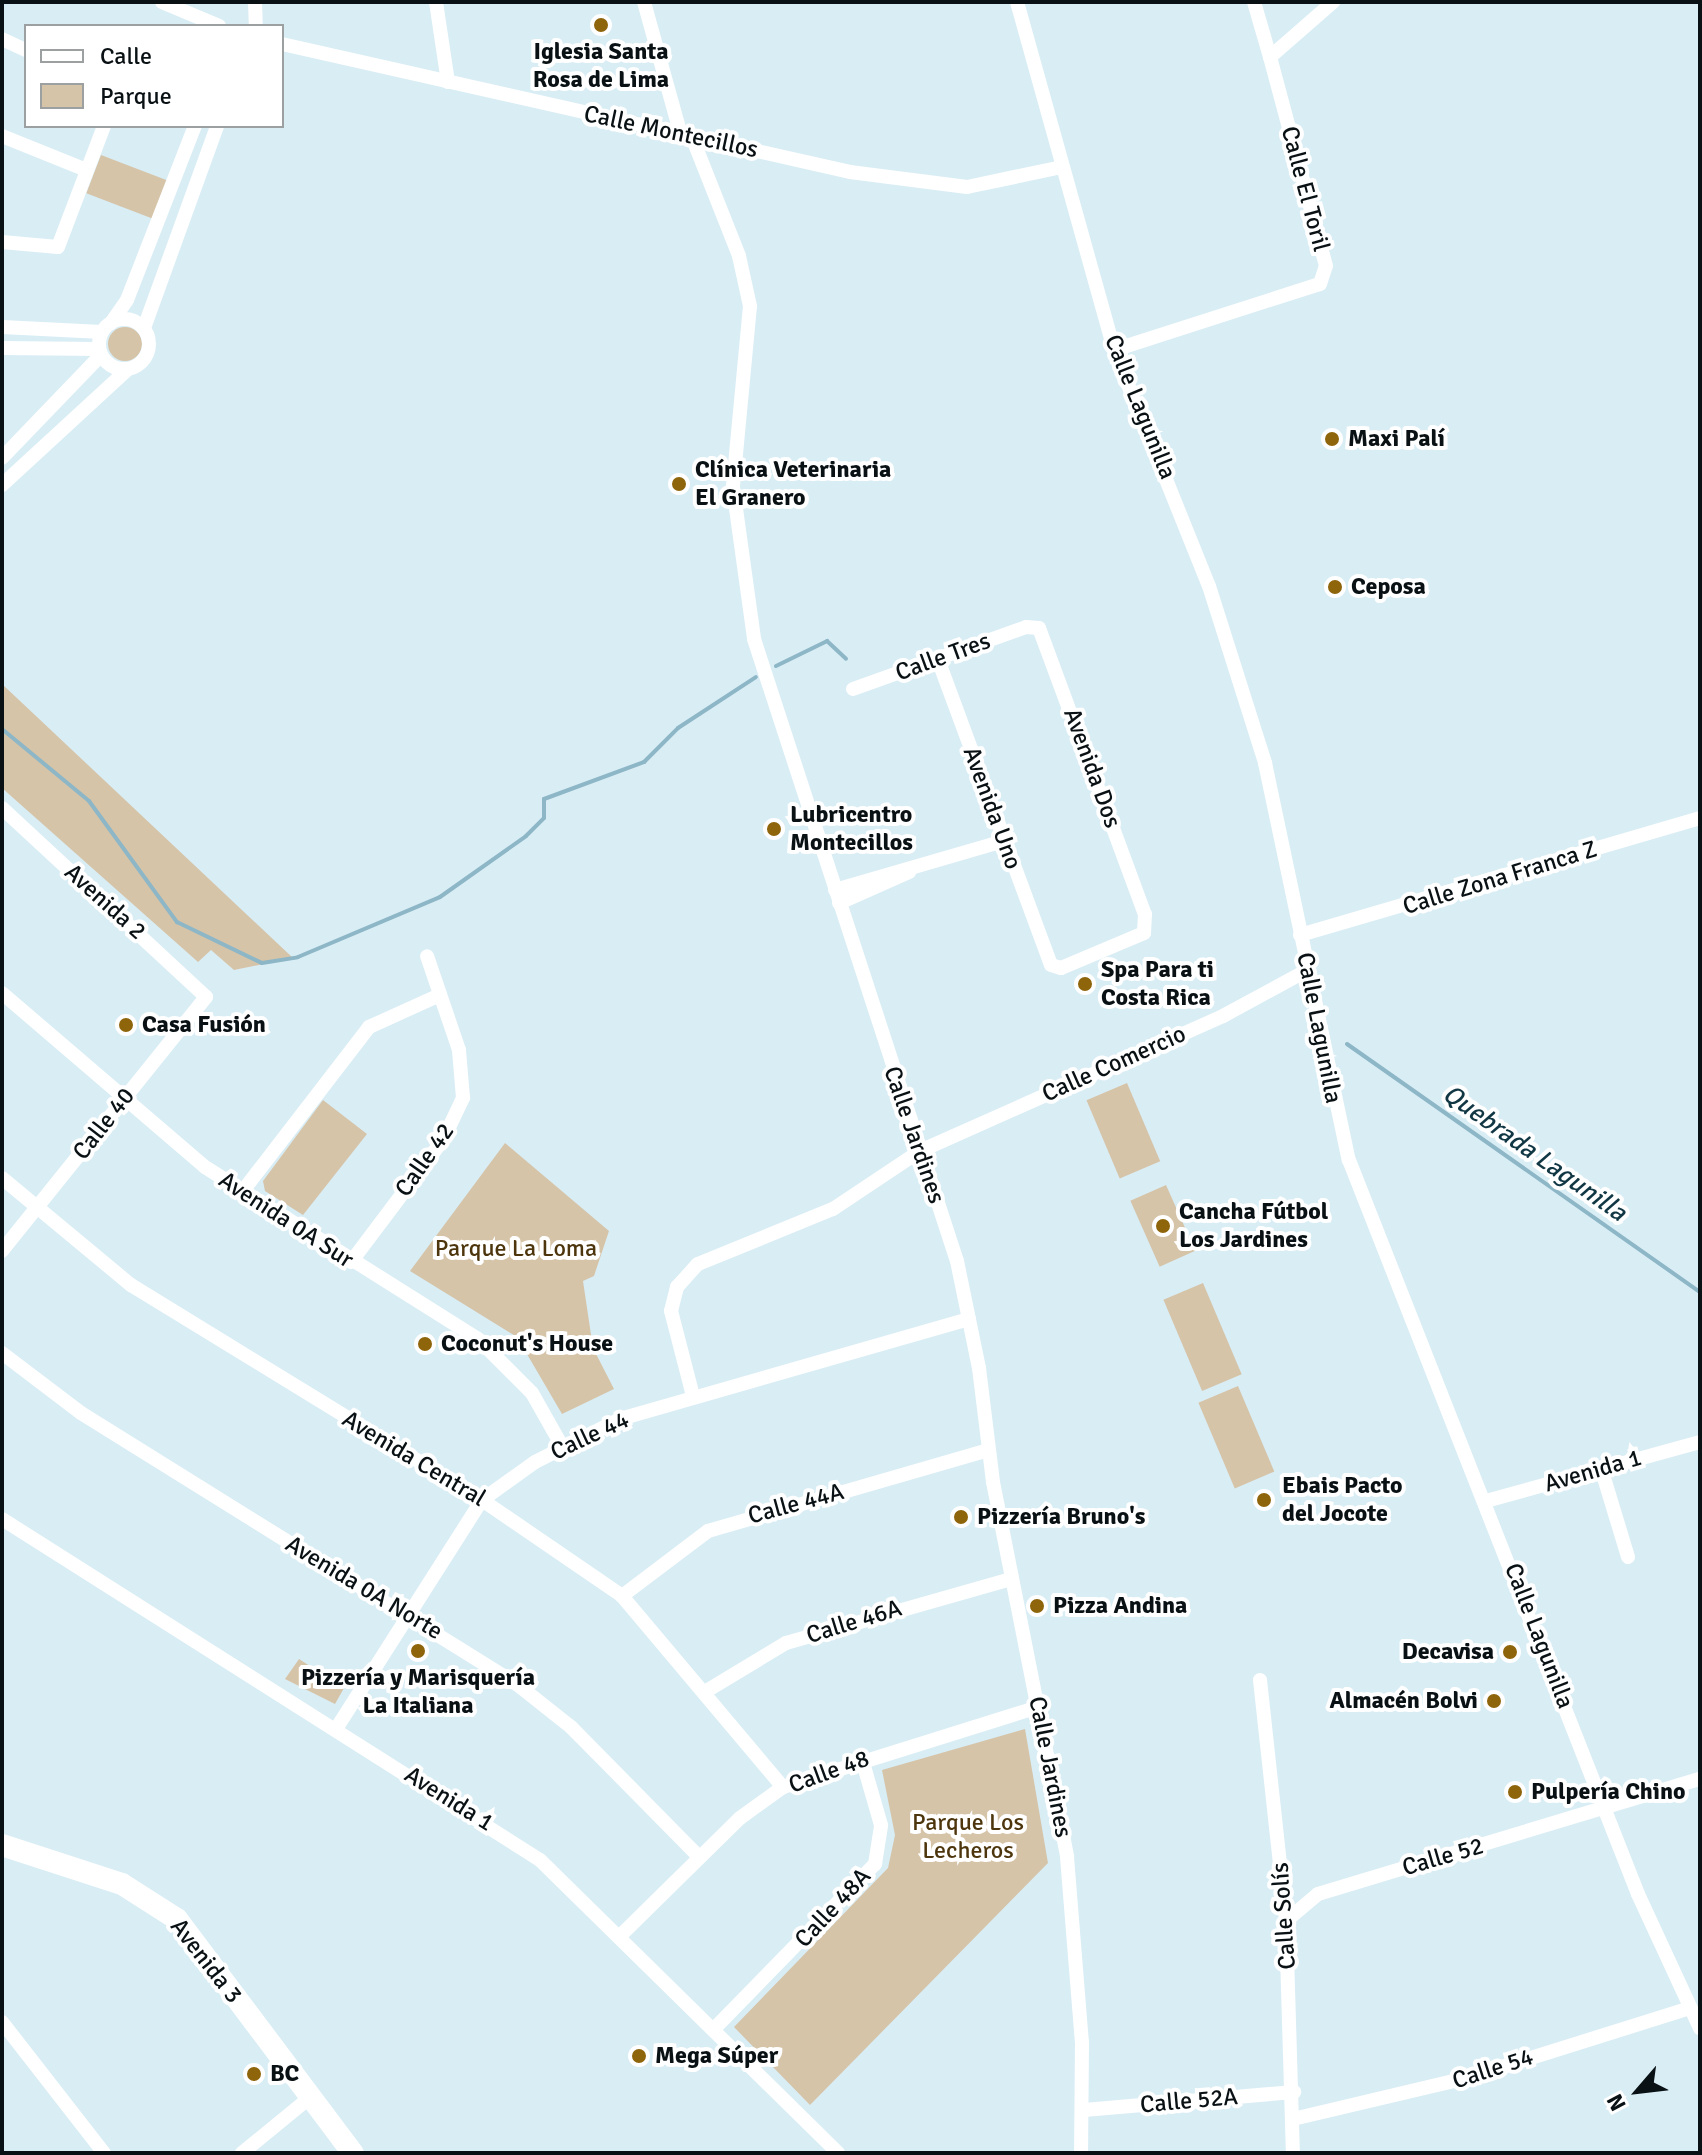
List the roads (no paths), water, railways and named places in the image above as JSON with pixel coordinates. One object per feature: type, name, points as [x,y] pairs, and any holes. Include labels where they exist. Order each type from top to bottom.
[{"type":"main road","name":"Avenida 3","points":[[2,1845],[122,1884],[177,1919],[308,2099],[353,2153]]},
{"type":"street","points":[[162,2],[214,24]]},
{"type":"street","points":[[255,2],[256,24]]},
{"type":"street","points":[[436,2],[448,82]]},
{"type":"street","name":"Calle Jardines","points":[[644,2],[687,136],[750,306],[733,464],[746,602],[920,1151],[969,1319],[1011,1579],[1039,1707],[1076,1928],[1084,2110],[1081,2153]]},
{"type":"street","name":"Calle Lagunilla","points":[[1017,2],[1114,350],[1236,663],[1265,763],[1306,971],[1349,1160],[1608,1808],[1700,2026]]},
{"type":"street","points":[[1254,2],[1270,57],[1333,2]]},
{"type":"street","points":[[2,39],[24,49]]},
{"type":"street","name":"Calle Montecillos","points":[[284,44],[850,172],[967,187],[1062,167]]},
{"type":"street","name":"Calle El Toril","points":[[1114,350],[1311,291],[1326,274],[1270,57]]},
{"type":"street","points":[[2,242],[58,247],[103,128]]},
{"type":"street","points":[[2,458],[100,352],[106,327],[127,300],[194,128]]},
{"type":"street","points":[[2,485],[127,370],[146,357],[144,328],[216,128]]},
{"type":"street","points":[[2,136],[86,170]]},
{"type":"street","points":[[2,327],[106,327],[132,320],[144,328]]},
{"type":"street","points":[[2,348],[100,352],[127,370]]},
{"type":"street","name":"Calle Tres","points":[[853,689],[1033,626]]},
{"type":"street","name":"Avenida Dos","points":[[1033,626],[1042,632],[1145,914],[1144,933],[1104,951],[1061,968],[1047,958]]},
{"type":"street","name":"Avenida Uno","points":[[938,659],[1047,958]]},
{"type":"street","name":"Avenida 2","points":[[2,808],[206,997]]},
{"type":"street","name":"Calle Zona Franca Z","points":[[1300,935],[1700,818]]},
{"type":"street","points":[[837,896],[1004,841]]},
{"type":"street","name":"Calle 42","points":[[351,1262],[443,1140],[463,1098],[459,1050],[427,956]]},
{"type":"street","name":"Calle Comercio","points":[[920,1151],[1223,1016],[1306,971]]},
{"type":"street","name":"Avenida 0A Sur","points":[[2,993],[122,1103],[242,1192],[508,1363],[562,1446]]},
{"type":"street","points":[[242,1192],[369,1027],[440,995]]},
{"type":"street","name":"Calle 40","points":[[2,1251],[206,997]]},
{"type":"street","points":[[693,1396],[672,1324],[677,1287],[698,1264],[833,1209],[920,1151]]},
{"type":"street","name":"Avenida Central","points":[[2,1178],[131,1285],[482,1500],[622,1596],[708,1690],[783,1787]]},
{"type":"street","name":"Calle 44","points":[[336,1729],[482,1500],[562,1446],[693,1396],[969,1319]]},
{"type":"street","name":"Avenida 0A Norte","points":[[2,1353],[81,1413],[408,1613],[546,1705],[699,1857]]},
{"type":"street","name":"Avenida 1","points":[[1486,1501],[1700,1442]]},
{"type":"street","name":"Calle 44A","points":[[622,1596],[708,1531],[989,1450]]},
{"type":"street","points":[[1601,1468],[1628,1557]]},
{"type":"street","name":"Avenida 1","points":[[2,1519],[511,1839],[622,1934],[838,2153]]},
{"type":"street","name":"Calle 46A","points":[[708,1690],[786,1643],[1011,1579]]},
{"type":"street","name":"Calle Solís","points":[[1260,1680],[1286,1921],[1294,2092],[1293,2153]]},
{"type":"street","name":"Calle 48","points":[[622,1934],[699,1857],[783,1787],[862,1759],[1039,1707]]},
{"type":"street","name":"Calle 48A","points":[[714,2029],[875,1864],[881,1825],[862,1759]]},
{"type":"street","name":"Calle 52","points":[[1286,1921],[1318,1894],[1700,1779]]},
{"type":"street","name":"Calle 54","points":[[1293,2119],[1457,2081],[1690,2008]]},
{"type":"street","points":[[2,2022],[104,2153]]},
{"type":"street","name":"Calle 52A","points":[[1084,2110],[1294,2092]]},
{"type":"street","points":[[242,2153],[308,2099]]},
{"type":"waterway","name":"Quebrada Lagunilla","points":[[776,666],[827,641],[846,659]]},
{"type":"waterway","name":"Quebrada Lagunilla","points":[[2,729],[89,801],[177,922],[262,963],[298,957],[440,897],[526,836],[544,818],[544,799],[644,762],[678,728],[756,677]]},
{"type":"waterway","name":"Quebrada Lagunilla","points":[[1347,1044],[1700,1292]]},
{"type":"place","name":"Iglesia Santa Rosa de Lima","points":[[601,25]]},
{"type":"place","name":"Maxi Palí","points":[[1332,439]]},
{"type":"place","name":"Clínica Veterinaria El Granero","points":[[679,484]]},
{"type":"place","name":"Ceposa","points":[[1335,587]]},
{"type":"place","name":"Lubricentro Montecillos","points":[[774,829]]},
{"type":"place","name":"Spa Para ti Costa Rica","points":[[1085,984]]},
{"type":"place","name":"Casa Fusión","points":[[126,1025]]},
{"type":"place","name":"Cancha Fútbol Los Jardines","points":[[1163,1226]]},
{"type":"place","name":"Coconut's House","points":[[425,1344]]},
{"type":"place","name":"Ebais Pacto del Jocote","points":[[1264,1500]]},
{"type":"place","name":"Pizzería Bruno's","points":[[961,1517]]},
{"type":"place","name":"Pizza Andina","points":[[1037,1606]]},
{"type":"place","name":"Pizzería y Marisquería La Italiana","points":[[418,1651]]},
{"type":"place","name":"Decavisa","points":[[1510,1652]]},
{"type":"place","name":"Almacén Bolvi","points":[[1494,1701]]},
{"type":"place","name":"Pulpería Chino","points":[[1515,1792]]},
{"type":"place","name":"Mega Súper","points":[[639,2056]]},
{"type":"place","name":"BC","points":[[254,2074]]},
{"type":"park label","name":"Parque La Loma","points":[[516,1249]]},
{"type":"park label","name":"Parque Los Lecheros","points":[[968,1837]]}]
